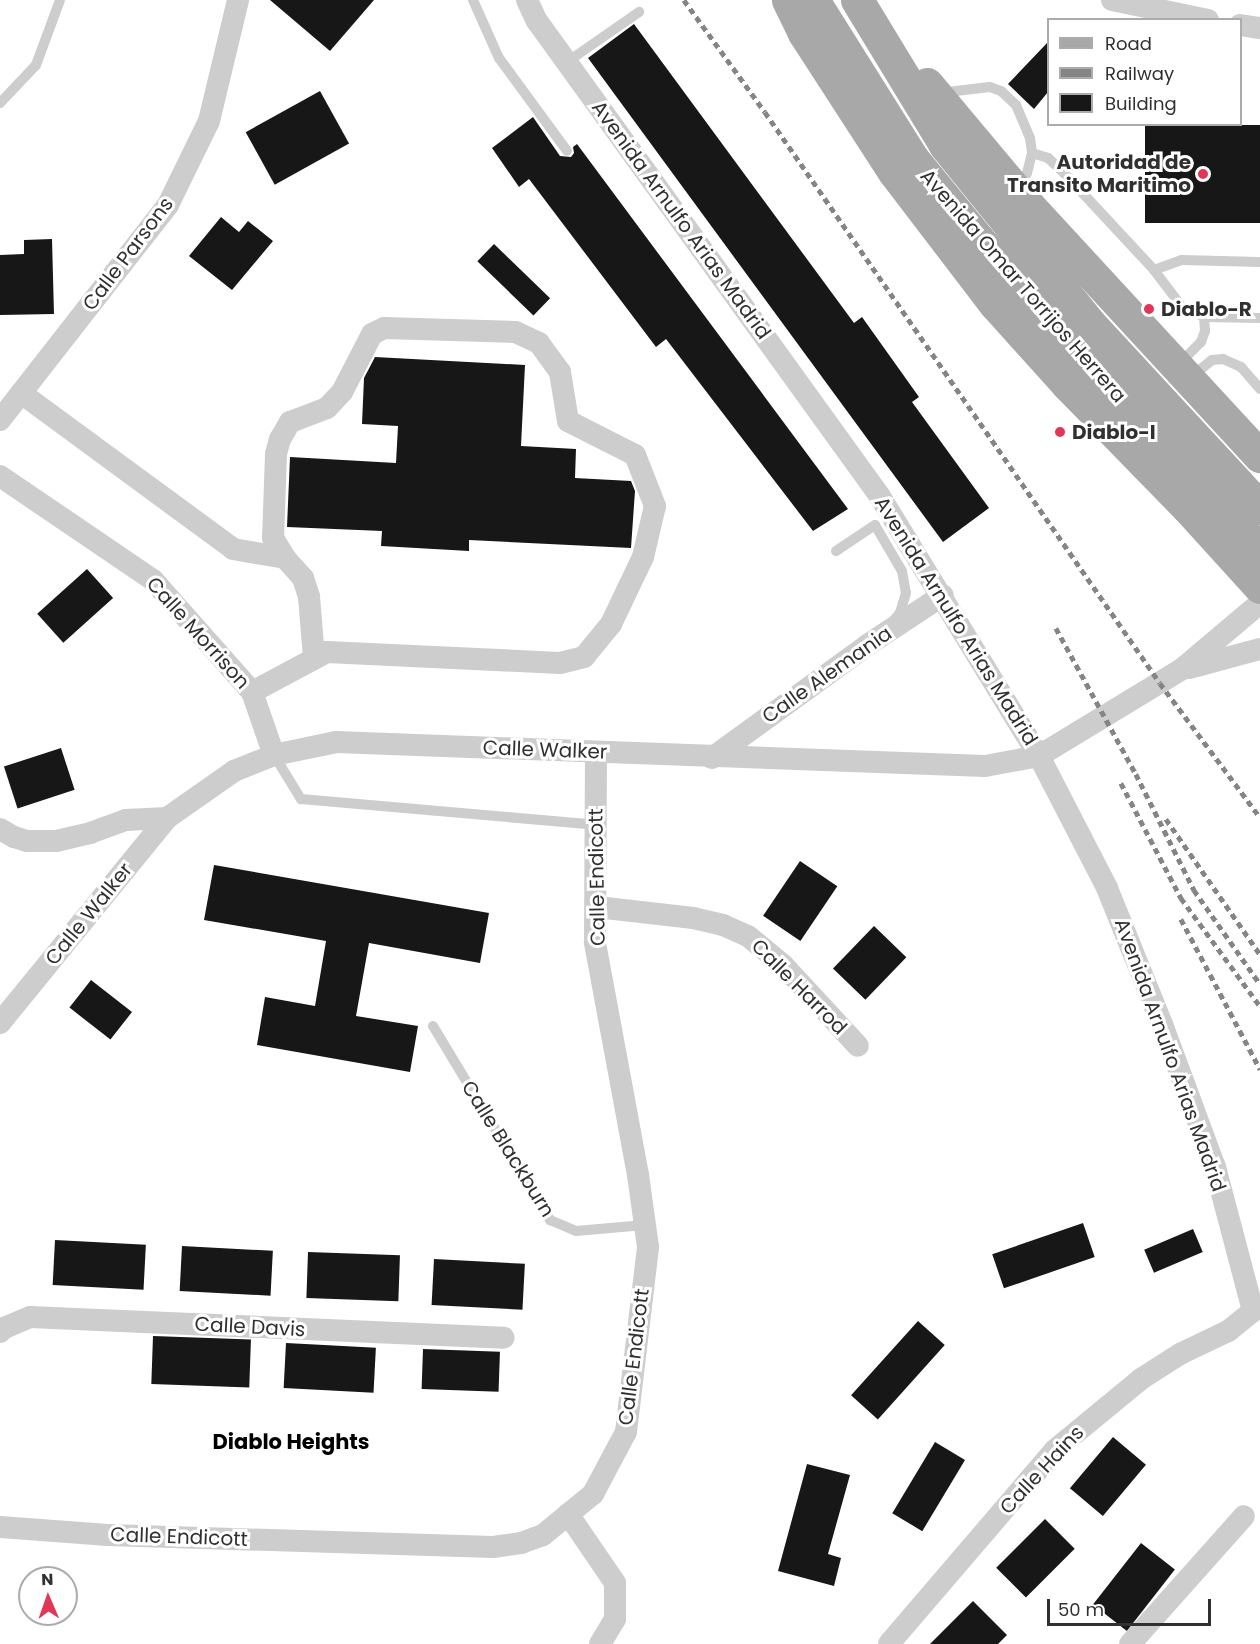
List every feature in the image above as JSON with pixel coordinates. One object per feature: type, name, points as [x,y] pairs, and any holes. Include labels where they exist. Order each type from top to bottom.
[{"type":"main road","points":[[788,0],[804,33],[894,172],[995,304],[1067,384],[1239,477]]},
{"type":"main road","name":"Avenida Omar Torrijos Herrera","points":[[813,0],[912,158],[986,248],[1239,477],[1260,551]]},
{"type":"main road","name":"Avenida Omar Torrijos Herrera","points":[[857,0],[945,145],[966,172],[1090,324],[1239,477],[1260,508]]},
{"type":"main road","points":[[864,0],[935,94],[1017,192],[1182,373],[1239,477],[1260,587]]},
{"type":"street","name":"Calle Parsons","points":[[0,420],[168,205],[209,121],[238,0]]},
{"type":"street","name":"Avenida Arnulfo Arias Madrid","points":[[527,0],[537,21],[879,495],[943,595],[1039,756],[1107,888],[1162,1024],[1215,1167],[1256,1316]]},
{"type":"street","points":[[1112,0],[1198,18]]},
{"type":"street","points":[[1242,25],[1260,28]]},
{"type":"street","points":[[252,692],[327,652],[560,663],[584,657],[611,624],[643,557],[655,506],[635,455],[568,421],[560,372],[539,344],[515,332],[384,328],[372,334],[342,392],[327,408],[290,422],[280,439],[276,454],[273,538],[285,558],[303,578],[309,597],[314,658]]},
{"type":"street","points":[[21,393],[232,549],[285,558]]},
{"type":"street","name":"Calle Morrison","points":[[0,476],[153,580],[252,692],[274,755]]},
{"type":"street","name":"Calle Alemania","points":[[712,758],[881,636],[943,595]]},
{"type":"street","name":"Calle Walker","points":[[0,1023],[167,818],[234,771],[274,755],[336,742],[712,758],[985,766],[1039,756],[1182,669],[1260,603]]},
{"type":"street","name":"Calle Walker","points":[[1182,669],[1260,649]]},
{"type":"street","name":"Calle Endicott","points":[[0,1527],[108,1535],[493,1547],[521,1543],[543,1535],[593,1494],[626,1432],[648,1246],[595,942],[597,908],[596,752]]},
{"type":"street","points":[[0,829],[14,837],[47,842],[90,833],[126,820],[167,818]]},
{"type":"street","name":"Calle Harrod","points":[[597,908],[693,918],[723,925],[748,936],[783,965],[858,1046]]},
{"type":"street","name":"Calle Hains","points":[[889,1644],[1055,1450],[1141,1379],[1180,1354],[1256,1316]]},
{"type":"street","name":"Calle Davis","points":[[0,1332],[30,1317],[504,1338]]},
{"type":"street","points":[[568,1514],[615,1583],[615,1619],[600,1644]]},
{"type":"street","points":[[1130,1644],[1244,1516]]},
{"type":"lane","points":[[0,103],[36,65],[60,0]]},
{"type":"lane","points":[[473,0],[499,58],[567,151]]},
{"type":"lane","points":[[567,62],[639,12]]},
{"type":"lane","points":[[935,94],[976,86],[990,87],[1001,91],[1016,105],[1025,123],[1032,153],[1027,173],[1017,192]]},
{"type":"lane","points":[[1032,153],[1048,158],[1064,173],[1154,270],[1183,308],[1204,317],[1260,318]]},
{"type":"lane","points":[[1154,270],[1182,260],[1260,262]]},
{"type":"lane","points":[[1182,373],[1201,342],[1205,331],[1204,317]]},
{"type":"lane","points":[[1182,373],[1212,360],[1223,359],[1241,367],[1260,390]]},
{"type":"lane","points":[[836,551],[875,525],[902,571],[906,593],[900,613],[881,636]]},
{"type":"lane","points":[[274,755],[301,799],[596,825]]},
{"type":"lane","name":"Calle Blackburn","points":[[433,1026],[550,1220],[576,1231],[645,1225]]},
{"type":"building","points":[[270,0],[374,0],[330,51]]},
{"type":"building","points":[[634,24],[854,323],[862,317],[919,397],[912,402],[989,508],[943,542],[588,58]]},
{"type":"building","points":[[1047,43],[1047,93],[1034,109],[1008,84]]},
{"type":"building","points":[[320,91],[349,143],[275,185],[246,132]]},
{"type":"building","points":[[533,117],[560,156],[571,157],[574,153],[573,147],[577,144],[848,509],[813,531],[666,339],[656,347],[529,179],[519,187],[492,148]]},
{"type":"building","name":"Autoridad de Transito Maritimo","points":[[1260,125],[1260,223],[1145,223],[1145,126]]},
{"type":"building","points":[[221,217],[239,232],[248,221],[273,241],[232,290],[189,256]]},
{"type":"building","points":[[52,239],[54,314],[0,315],[0,255],[24,254],[24,240]]},
{"type":"building","points":[[494,244],[550,298],[533,315],[477,261]]},
{"type":"building","points":[[375,357],[525,365],[521,446],[576,449],[575,478],[631,481],[635,491],[631,548],[469,540],[469,551],[381,546],[382,531],[287,527],[290,457],[396,463],[398,426],[362,424],[364,378]]},
{"type":"building","points":[[87,569],[113,598],[63,643],[37,614]]},
{"type":"building","points":[[61,748],[75,790],[18,808],[4,767]]},
{"type":"building","points":[[800,861],[837,886],[800,941],[763,916]]},
{"type":"building","points":[[214,865],[489,913],[480,963],[369,943],[356,1016],[418,1026],[410,1072],[257,1045],[265,997],[315,1006],[326,941],[204,920]]},
{"type":"building","points":[[874,926],[906,957],[865,1000],[833,968]]},
{"type":"building","points":[[91,980],[132,1012],[110,1040],[69,1008]]},
{"type":"building","points":[[1083,1223],[1095,1257],[1004,1288],[992,1254]]},
{"type":"building","points":[[1193,1229],[1203,1252],[1154,1273],[1144,1250]]},
{"type":"building","points":[[55,1240],[146,1245],[144,1290],[53,1285]]},
{"type":"building","points":[[182,1246],[273,1251],[271,1296],[180,1291]]},
{"type":"building","points":[[308,1252],[400,1255],[398,1301],[306,1298]]},
{"type":"building","points":[[434,1259],[525,1264],[522,1310],[432,1305]]},
{"type":"building","points":[[918,1321],[945,1345],[878,1419],[851,1395]]},
{"type":"building","points":[[153,1336],[251,1339],[249,1387],[151,1384]]},
{"type":"building","points":[[286,1343],[376,1348],[374,1393],[284,1388]]},
{"type":"building","points":[[423,1349],[500,1352],[499,1392],[422,1389]]},
{"type":"building","points":[[1113,1437],[1146,1465],[1103,1516],[1070,1488]]},
{"type":"building","points":[[935,1442],[965,1460],[922,1531],[892,1513]]},
{"type":"building","points":[[807,1464],[850,1475],[828,1554],[841,1558],[834,1586],[778,1571]]},
{"type":"building","points":[[1045,1519],[1075,1549],[1026,1597],[996,1568]]},
{"type":"building","points":[[1141,1543],[1175,1569],[1127,1631],[1093,1604]]},
{"type":"building","points":[[973,1601],[1007,1635],[998,1644],[930,1644]]},
{"type":"railway","points":[[684,0],[765,112],[1160,683],[1260,817]]},
{"type":"railway","points":[[1056,628],[1136,774],[1194,890],[1260,984]]},
{"type":"railway","points":[[1121,783],[1181,898],[1260,1006]]},
{"type":"railway","points":[[1166,819],[1260,954]]},
{"type":"railway","points":[[1181,919],[1260,1069]]},
{"type":"place","name":"Autoridad de Transito Maritimo","points":[[1203,174]]},
{"type":"place","name":"Diablo-R","points":[[1149,309]]},
{"type":"place","name":"Diablo-I","points":[[1060,432]]},
{"type":"district","name":"Diablo Heights","points":[[291,1442]]}]
